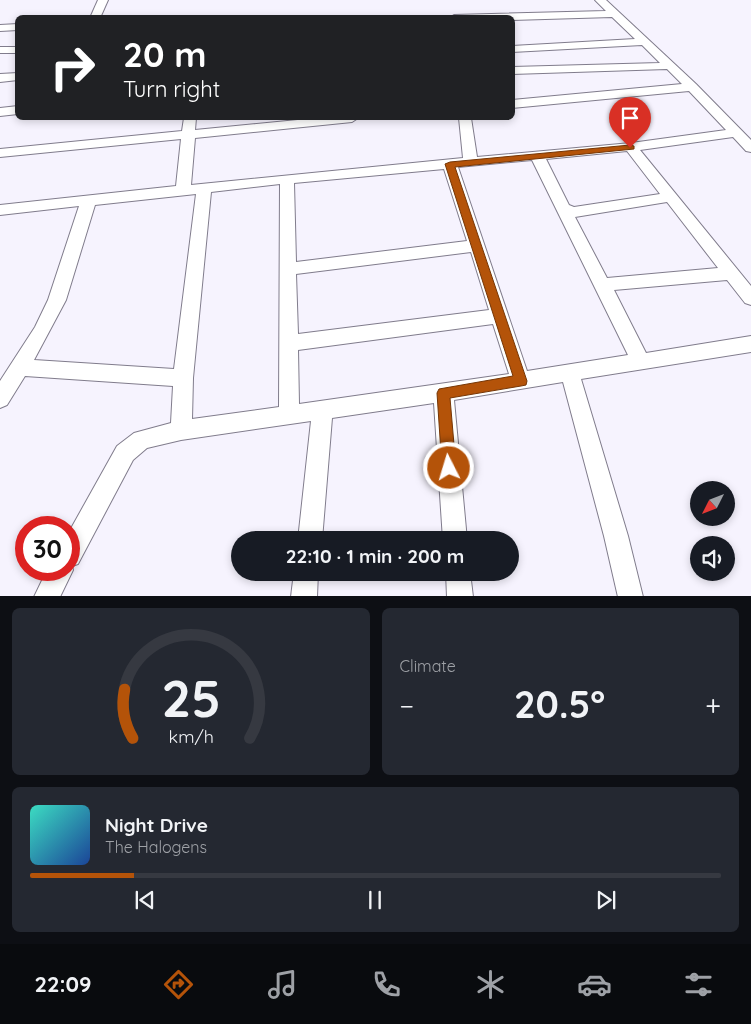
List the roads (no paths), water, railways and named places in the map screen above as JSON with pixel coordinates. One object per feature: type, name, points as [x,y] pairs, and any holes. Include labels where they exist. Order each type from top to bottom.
[{"type":"street","points":[[96,15],[103,0]]},
{"type":"street","points":[[600,0],[692,87],[751,148]]},
{"type":"street","points":[[515,16],[614,14]]},
{"type":"street","points":[[0,28],[15,27]]},
{"type":"street","points":[[515,49],[643,42]]},
{"type":"street","points":[[0,50],[15,50]]},
{"type":"street","points":[[515,71],[668,66]]},
{"type":"street","points":[[0,78],[15,76]]},
{"type":"street","points":[[515,104],[692,87]]},
{"type":"street","points":[[0,112],[15,110]]},
{"type":"street","points":[[184,190],[190,120]]},
{"type":"street","points":[[0,153],[330,120]]},
{"type":"street","points":[[465,120],[471,163]]},
{"type":"street","points":[[0,210],[286,179],[630,148],[735,132]]},
{"type":"street","points":[[630,148],[751,298]]},
{"type":"street","points":[[537,156],[641,362]]},
{"type":"street","points":[[450,164],[521,381]]},
{"type":"street","points":[[286,179],[290,415]]},
{"type":"street","points":[[181,430],[183,378],[204,188]]},
{"type":"street","points":[[564,208],[573,212],[670,197]]},
{"type":"street","points":[[0,399],[41,332],[57,300],[89,200]]},
{"type":"street","points":[[288,269],[476,246]]},
{"type":"street","points":[[602,285],[731,273]]},
{"type":"street","points":[[289,343],[500,316]]},
{"type":"street","points":[[80,535],[125,453],[140,440],[181,430],[570,374],[751,344]]},
{"type":"street","points":[[20,367],[183,378]]},
{"type":"street","points":[[570,374],[631,596]]},
{"type":"street","points":[[443,393],[454,531]]},
{"type":"street","points":[[311,531],[322,410]]},
{"type":"street","points":[[46,596],[54,581]]},
{"type":"street","points":[[304,596],[305,581]]},
{"type":"street","points":[[459,581],[460,596]]}]
